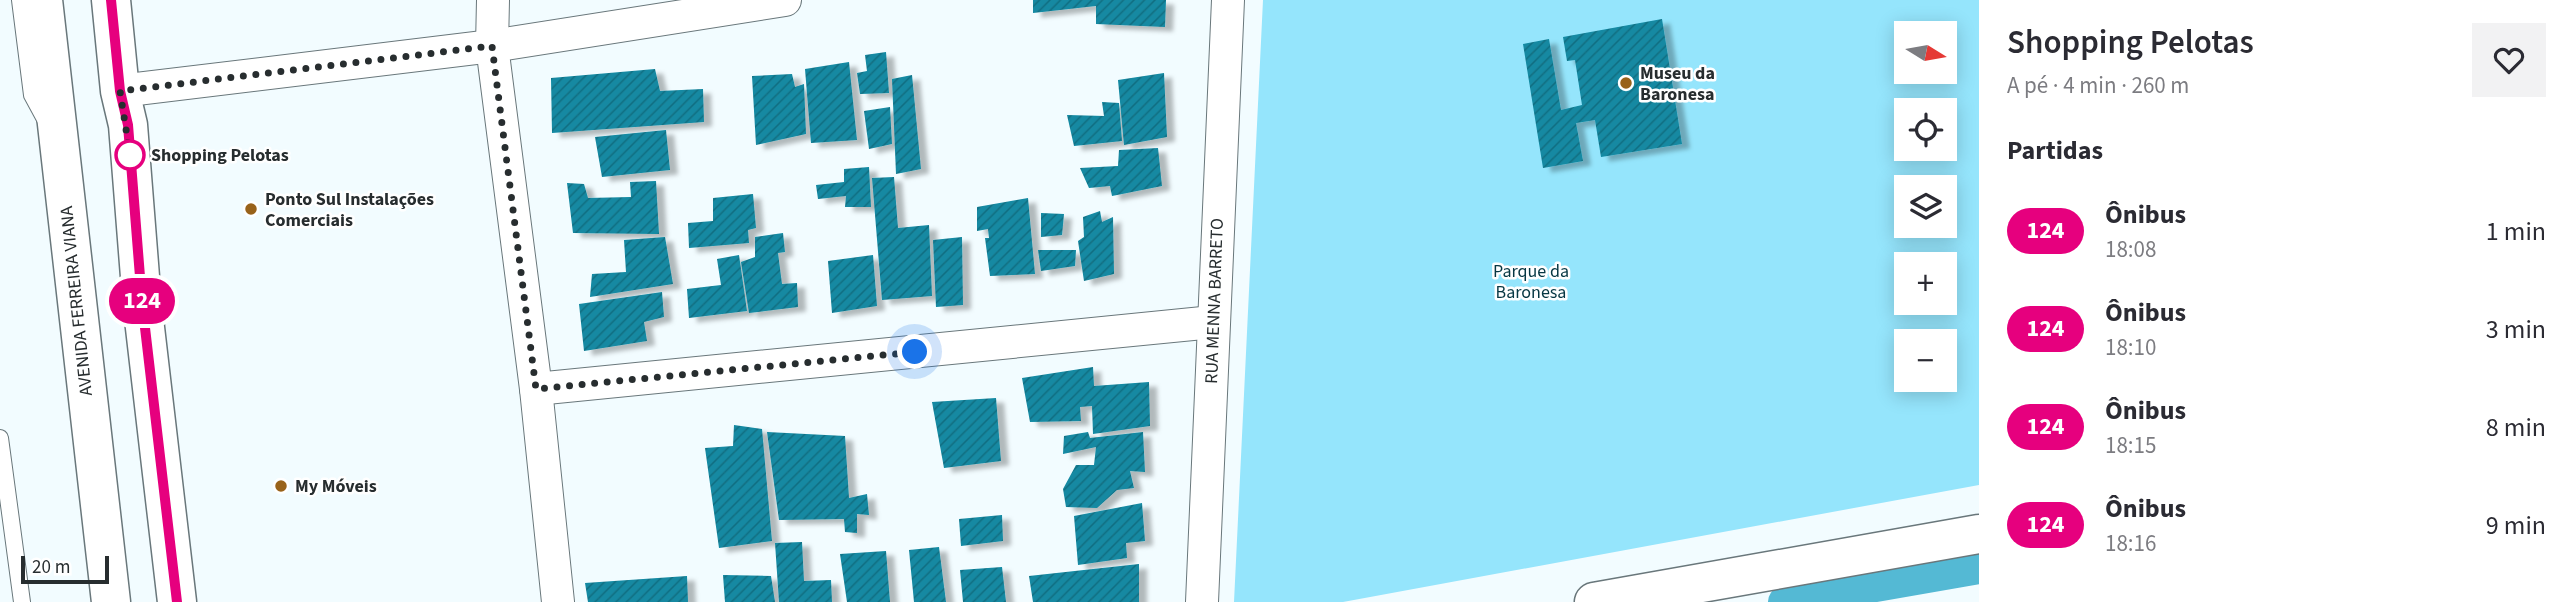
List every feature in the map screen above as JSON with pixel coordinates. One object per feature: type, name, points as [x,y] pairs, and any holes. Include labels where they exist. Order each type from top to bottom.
[{"type":"main road","name":"AVENIDA FERREIRA VIANA","points":[[43,0],[111,602]]},
{"type":"main road","points":[[111,0],[120,91],[128,125],[142,302],[177,602]]},
{"type":"main road","points":[[1594,602],[1979,534]]},
{"type":"street","points":[[493,0],[492,46],[536,389],[558,602]]},
{"type":"street","points":[[120,91],[492,46],[785,0]]},
{"type":"street","name":"RUA MENNA BARRETO","points":[[1202,602],[1228,0]]},
{"type":"street","points":[[536,389],[1213,322]]},
{"type":"lane","points":[[20,0],[32,95],[60,145]]},
{"type":"lane","points":[[0,438],[22,602]]},
{"type":"green space","name":"Parque da Baronesa","points":[[1263,0],[1979,0],[1979,485],[1343,602],[1234,602]]},
{"type":"building","points":[[1033,0],[1166,0],[1165,27],[1096,24],[1096,6],[1033,13]]},
{"type":"building","name":"Museu da Baronesa","points":[[1662,19],[1682,144],[1601,157],[1595,120],[1576,123],[1583,161],[1543,168],[1523,44],[1549,39],[1561,110],[1582,105],[1575,60],[1567,61],[1563,37]]},
{"type":"building","points":[[886,52],[889,93],[860,94],[857,73],[867,71],[865,55]]},
{"type":"building","points":[[849,62],[857,140],[811,143],[805,69]]},
{"type":"building","points":[[655,69],[660,91],[703,89],[704,122],[552,133],[551,78]]},
{"type":"building","points":[[1164,73],[1167,137],[1124,145],[1118,80]]},
{"type":"building","points":[[792,74],[795,87],[804,84],[806,134],[756,145],[752,76]]},
{"type":"building","points":[[912,75],[921,169],[896,174],[892,79]]},
{"type":"building","points":[[1102,102],[1119,103],[1122,141],[1074,146],[1067,115],[1104,116]]},
{"type":"building","points":[[890,107],[892,144],[869,149],[864,111]]},
{"type":"building","points":[[666,130],[670,170],[602,177],[595,137]]},
{"type":"building","points":[[1158,148],[1162,186],[1112,196],[1110,186],[1089,188],[1080,168],[1118,166],[1119,150]]},
{"type":"building","points":[[869,167],[871,207],[845,207],[846,196],[818,199],[816,185],[844,182],[844,169]]},
{"type":"building","points":[[894,177],[898,228],[929,225],[932,296],[882,300],[872,178]]},
{"type":"building","points":[[656,181],[659,234],[573,233],[567,183],[584,184],[588,198],[631,197],[630,182]]},
{"type":"building","points":[[753,194],[756,228],[748,230],[749,243],[689,248],[688,223],[713,221],[713,198]]},
{"type":"building","points":[[1028,198],[1035,274],[990,276],[985,238],[989,238],[988,229],[977,231],[977,207]]},
{"type":"building","points":[[1100,211],[1102,222],[1113,217],[1114,274],[1084,281],[1078,241],[1084,237],[1083,217]]},
{"type":"building","points":[[1041,213],[1064,214],[1062,235],[1041,237]]},
{"type":"building","points":[[783,233],[785,252],[778,253],[782,284],[797,283],[798,307],[749,313],[741,262],[755,257],[755,237]]},
{"type":"building","points":[[665,237],[673,284],[590,297],[592,274],[626,272],[624,240]]},
{"type":"building","points":[[962,237],[963,305],[936,307],[933,240]]},
{"type":"building","points":[[1038,250],[1076,250],[1075,266],[1041,271]]},
{"type":"building","points":[[739,255],[747,311],[689,318],[687,289],[721,285],[717,259]]},
{"type":"building","points":[[873,255],[877,306],[832,313],[828,261]]},
{"type":"building","points":[[662,292],[664,317],[644,322],[647,341],[584,351],[579,304]]},
{"type":"building","points":[[1093,367],[1094,386],[1149,382],[1150,426],[1093,434],[1092,406],[1080,407],[1081,421],[1030,422],[1022,378]]},
{"type":"building","points":[[996,398],[1001,461],[944,468],[932,402]]},
{"type":"building","points":[[734,425],[762,429],[772,541],[719,548],[705,448],[733,446]]},
{"type":"building","points":[[767,432],[845,436],[849,498],[867,494],[869,515],[857,514],[857,533],[845,532],[844,519],[779,520]]},
{"type":"building","points":[[1088,432],[1090,438],[1143,432],[1145,472],[1130,471],[1134,488],[1117,490],[1097,508],[1066,507],[1063,489],[1076,465],[1094,465],[1096,447],[1063,454],[1064,436]]},
{"type":"building","points":[[1142,503],[1145,541],[1126,543],[1127,558],[1078,565],[1074,516]]},
{"type":"building","points":[[1002,515],[1003,541],[961,546],[959,519]]},
{"type":"building","points":[[802,542],[804,581],[831,580],[832,602],[779,602],[775,543]]},
{"type":"building","points":[[939,547],[946,602],[914,602],[909,550]]},
{"type":"building","points":[[886,551],[890,602],[847,602],[840,554]]},
{"type":"building","points":[[1139,564],[1139,602],[1033,602],[1029,576]]},
{"type":"building","points":[[1002,567],[1006,602],[963,602],[960,570]]},
{"type":"building","points":[[723,575],[771,576],[775,602],[725,602]]},
{"type":"building","points":[[687,576],[688,602],[588,602],[585,583]]},
{"type":"waterway","points":[[1784,602],[1979,568]]},
{"type":"bus line","name":"124","points":[[111,0],[120,91],[128,125],[142,302],[177,602]]},
{"type":"place","name":"Museu da Baronesa","points":[[1626,83]]},
{"type":"place","name":"Shopping Pelotas","points":[[130,155]]},
{"type":"place","name":"Ponto Sul Instalações Comerciais","points":[[251,209]]},
{"type":"place","name":"My Móveis","points":[[281,486]]},
{"type":"route","points":[[130,155],[128,125],[120,91],[492,46],[536,389],[915,352]]}]
